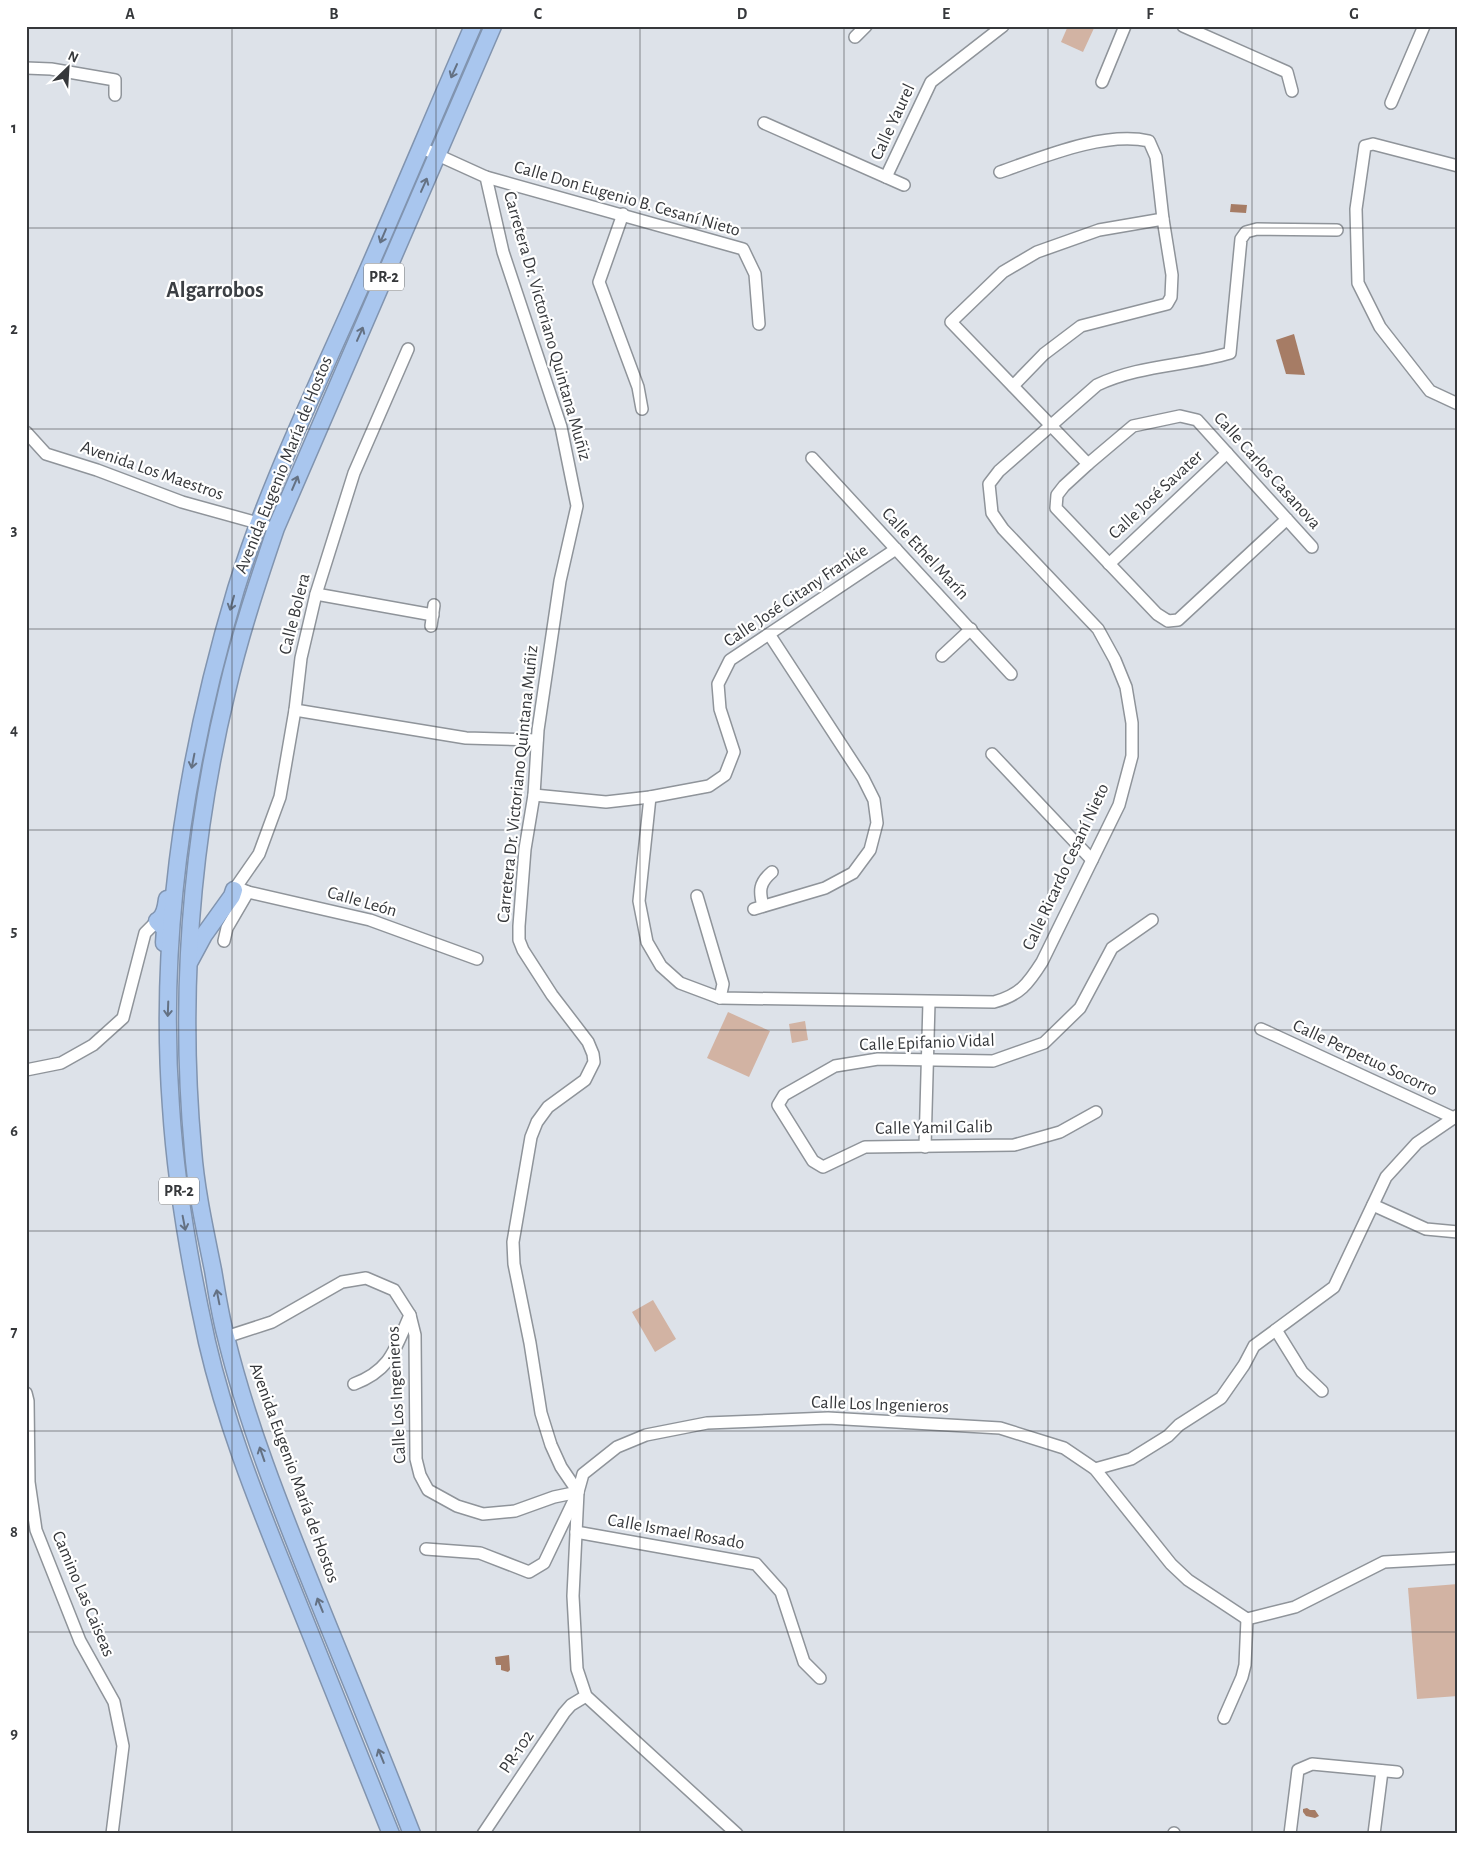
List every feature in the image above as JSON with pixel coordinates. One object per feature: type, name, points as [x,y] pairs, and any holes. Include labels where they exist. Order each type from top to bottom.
[{"type":"highway","name":"Avenida Eugenio María de Hostos","points":[[391,1834],[233,1436],[208,1345],[180,1200],[170,1103],[169,987],[179,846],[202,714],[235,594],[259,524],[297,431],[473,26]]},
{"type":"highway","name":"Avenida Eugenio María de Hostos","points":[[412,1834],[286,1521],[251,1424],[226,1337],[199,1200],[193,1151],[186,1037],[188,965],[193,898],[202,821],[221,715],[256,586],[276,528],[493,26]]},
{"type":"highway","points":[[169,987],[163,973],[164,929],[157,921],[161,919],[166,909],[170,877],[179,846]]},
{"type":"highway","points":[[193,898],[201,910],[210,910],[239,890]]},
{"type":"highway","points":[[188,965],[204,935],[232,896],[239,890]]},
{"type":"highway","points":[[394,1788],[406,1799],[421,1834]]},
{"type":"street","points":[[855,37],[866,26]]},
{"type":"street","name":"Calle Yaurel","points":[[886,177],[931,82],[1003,26]]},
{"type":"street","points":[[1102,82],[1125,26]]},
{"type":"street","points":[[1183,26],[1287,72],[1292,91]]},
{"type":"street","points":[[1391,103],[1424,26]]},
{"type":"street","points":[[26,68],[116,76],[115,95]]},
{"type":"street","points":[[764,123],[904,185]]},
{"type":"street","points":[[1000,172],[1066,149],[1110,140],[1140,139],[1149,141],[1156,157],[1163,220],[1172,275],[1171,297],[1167,304],[1081,326],[1044,354],[1013,386]]},
{"type":"street","points":[[1458,166],[1373,144],[1365,146],[1356,209],[1358,282],[1380,327],[1430,391],[1458,404]]},
{"type":"street","name":"Carretera Dr. Victoriano Quintana Muñiz","points":[[420,147],[486,176],[503,252],[561,427],[577,506],[560,581],[537,740],[534,795],[523,869],[519,940],[523,950],[552,995],[588,1042],[594,1062],[585,1080],[548,1107],[537,1122],[531,1137],[513,1242],[514,1264],[530,1343],[541,1413],[558,1460],[578,1492]]},
{"type":"street","name":"Calle Don Eugenio B. Cesaní Nieto","points":[[486,176],[743,249],[755,274],[759,324]]},
{"type":"street","points":[[623,214],[599,282],[638,387],[642,409]]},
{"type":"street","points":[[1088,464],[951,322],[1003,272],[1037,252],[1098,230],[1163,220]]},
{"type":"street","name":"Calle Ricardo Cesaní Nieto","points":[[650,797],[639,901],[647,942],[661,966],[680,983],[720,998],[994,1002],[1021,991],[1031,980],[1042,962],[1118,805],[1132,756],[1132,723],[1126,687],[1115,660],[1098,629],[1003,529],[992,513],[989,500],[989,484],[999,471],[1097,385],[1111,378],[1230,353],[1241,239],[1246,232],[1257,229],[1336,230]]},
{"type":"street","name":"Calle Bolera","points":[[224,941],[239,890],[259,854],[280,797],[295,710],[301,658],[316,594],[354,473],[408,349]]},
{"type":"street","name":"Calle Carlos Casanova","points":[[1109,564],[1056,508],[1057,495],[1088,464],[1133,426],[1180,416],[1197,420],[1312,547]]},
{"type":"street","name":"Avenida Los Maestros","points":[[26,432],[46,454],[97,470],[182,502],[276,528]]},
{"type":"street","name":"Calle José Savater","points":[[1109,564],[1227,453]]},
{"type":"street","name":"Calle Ethel Marín","points":[[812,458],[1011,674]]},
{"type":"street","points":[[1109,564],[1157,614],[1168,622],[1178,620],[1287,519]]},
{"type":"street","name":"Calle José Gitany Frankie","points":[[534,795],[606,802],[650,797],[709,786],[725,776],[734,752],[720,709],[718,684],[730,660],[896,549]]},
{"type":"street","points":[[316,594],[433,615]]},
{"type":"street","points":[[942,656],[971,629]]},
{"type":"street","points":[[769,634],[863,778],[874,800],[877,823],[870,850],[853,873],[825,888],[758,908],[760,887],[764,879],[772,872]]},
{"type":"street","points":[[295,710],[466,738],[537,740]]},
{"type":"street","points":[[992,754],[1092,860]]},
{"type":"street","name":"Calle León","points":[[239,890],[370,920],[477,959]]},
{"type":"street","points":[[690,914],[699,902],[723,984],[720,998]]},
{"type":"street","points":[[26,1070],[61,1063],[93,1045],[123,1018],[145,933],[157,921]]},
{"type":"street","name":"Calle Epifanio Vidal","points":[[781,1101],[784,1095],[835,1066],[878,1060],[992,1061],[1044,1043],[1080,1008],[1112,948],[1149,922]]},
{"type":"street","points":[[925,1147],[929,1002]]},
{"type":"street","name":"Calle Perpetuo Socorro","points":[[1261,1030],[1456,1117]]},
{"type":"street","name":"Calle Yamil Galib","points":[[781,1101],[778,1105],[813,1161],[823,1167],[865,1147],[1014,1145],[1060,1132],[1096,1112]]},
{"type":"street","points":[[1094,1469],[1131,1459],[1168,1436],[1179,1425],[1221,1398],[1244,1365],[1254,1346],[1334,1287],[1386,1177],[1417,1143],[1456,1117]]},
{"type":"street","points":[[1373,1205],[1426,1229],[1458,1232]]},
{"type":"street","points":[[226,1337],[272,1322],[342,1282],[366,1278],[394,1290],[410,1315],[389,1361],[371,1377],[354,1384]]},
{"type":"street","name":"Calle Los Ingenieros","points":[[410,1315],[415,1335],[416,1459],[420,1475],[428,1490],[457,1506],[483,1514],[515,1511],[554,1497],[578,1492],[583,1474],[617,1447],[646,1435],[707,1423],[828,1418],[1000,1428],[1064,1448],[1094,1469],[1171,1564],[1188,1580],[1247,1619]]},
{"type":"street","points":[[1276,1330],[1302,1372],[1322,1391]]},
{"type":"street","name":"Camino Las Caiseas","points":[[26,1393],[28,1401],[29,1482],[36,1530],[80,1641],[114,1702],[123,1746],[112,1834]]},
{"type":"street","points":[[578,1492],[573,1596],[577,1669],[586,1696],[737,1834]]},
{"type":"street","points":[[426,1549],[480,1553],[529,1572],[544,1563],[578,1492]]},
{"type":"street","name":"Calle Ismael Rosado","points":[[576,1532],[756,1564],[781,1592],[804,1662],[820,1678]]},
{"type":"street","points":[[1224,1718],[1242,1677],[1245,1665],[1247,1619],[1295,1607],[1384,1562],[1458,1558]]},
{"type":"street","name":"PR-102","points":[[483,1834],[564,1713],[571,1705],[586,1696]]},
{"type":"street","points":[[1290,1834],[1298,1770],[1312,1764],[1397,1772]]},
{"type":"street","points":[[1374,1834],[1382,1771]]},
{"type":"shaded area","points":[[1068,26],[1095,26],[1083,52],[1061,42]]},
{"type":"shaded area","points":[[1231,204],[1247,205],[1246,213],[1230,212]]},
{"type":"shaded area","points":[[1294,334],[1305,375],[1286,374],[1276,340]]},
{"type":"shaded area","points":[[728,1012],[770,1031],[749,1077],[707,1058]]},
{"type":"shaded area","points":[[805,1021],[808,1040],[792,1043],[789,1024]]},
{"type":"shaded area","points":[[653,1300],[676,1339],[655,1352],[632,1312]]},
{"type":"shaded area","points":[[1458,1584],[1458,1696],[1417,1699],[1408,1588]]},
{"type":"shaded area","points":[[509,1655],[510,1670],[508,1672],[501,1670],[501,1665],[496,1665],[495,1657]]},
{"type":"shaded area","points":[[1303,1809],[1315,1810],[1319,1816],[1315,1818],[1306,1816]]},
{"type":"district","name":"Algarrobos","points":[[215,290]]}]
